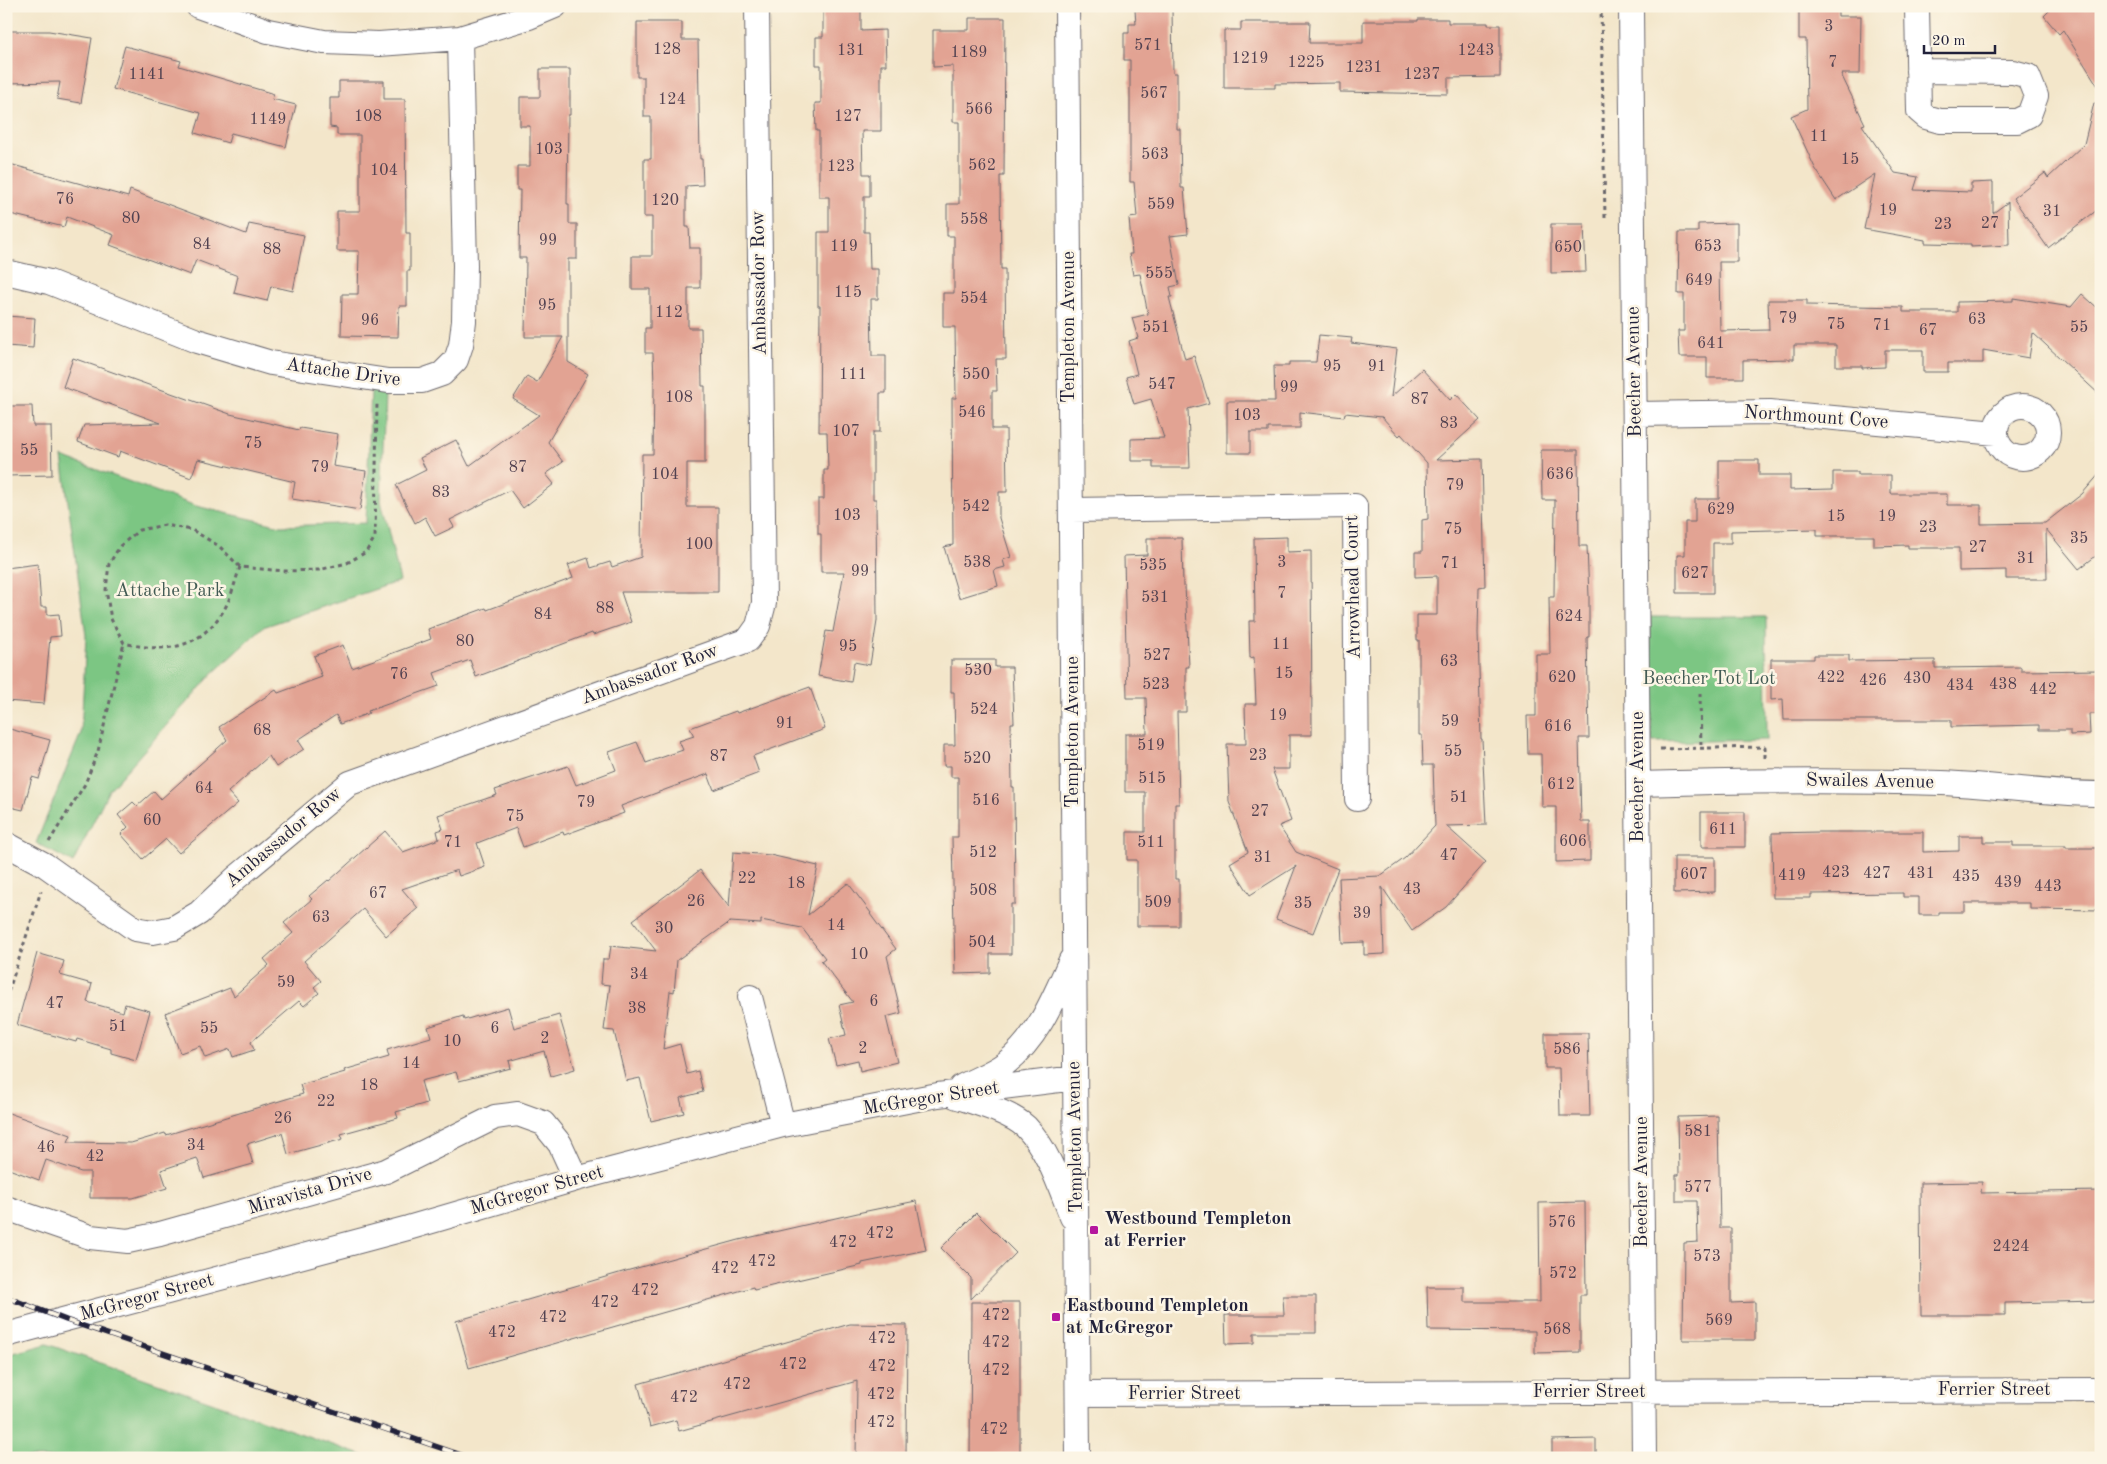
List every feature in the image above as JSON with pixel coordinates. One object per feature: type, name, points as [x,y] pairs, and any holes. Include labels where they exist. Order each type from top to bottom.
[{"type":"street","points":[[198,6],[268,31],[324,42],[379,44],[460,38],[529,17],[555,6]]},
{"type":"street","name":"Ambassador Row","points":[[6,844],[45,865],[135,929],[153,932],[174,928],[199,913],[236,878],[350,783],[748,640],[758,626],[764,603],[757,6]]},
{"type":"street","name":"Templeton Avenue","points":[[1067,6],[1078,1458]]},
{"type":"street","name":"Beecher Avenue","points":[[1631,6],[1644,1458]]},
{"type":"street","points":[[1917,6],[1918,71],[1919,111],[1926,117],[1940,121],[2017,121],[2029,115],[2036,96],[2028,76],[2013,72],[1918,71]]},
{"type":"street","name":"Attache Drive","points":[[6,272],[49,282],[197,341],[271,363],[388,382],[422,382],[442,374],[456,360],[461,345],[464,321],[465,266],[460,38]]},
{"type":"street","name":"Northmount Cove","points":[[1635,414],[1778,413],[1996,433]]},
{"type":"street","name":"Arrowhead Court","points":[[1071,510],[1355,506],[1355,765],[1357,799]]},
{"type":"street","name":"Swailes Avenue","points":[[1638,784],[1766,781],[1944,783],[2066,794],[2101,794]]},
{"type":"street","points":[[949,1093],[1005,1063],[1031,1038],[1049,1008],[1074,951]]},
{"type":"street","points":[[750,997],[783,1125]]},
{"type":"street","name":"McGregor Street","points":[[6,1335],[408,1228],[576,1179],[783,1125],[949,1093],[1075,1078]]},
{"type":"street","points":[[949,1093],[995,1109],[1025,1127],[1044,1152],[1077,1229]]},
{"type":"street","name":"Miravista Drive","points":[[6,1208],[90,1237],[128,1241],[160,1234],[386,1171],[495,1117],[518,1114],[543,1123],[560,1144],[576,1179]]},
{"type":"street","name":"Ferrier Street","points":[[1078,1394],[2101,1390]]},
{"type":"path","points":[[1601,6],[1606,218]]},
{"type":"path","points":[[6,999],[44,880],[45,848],[85,784],[98,751],[124,643],[110,619],[106,590],[109,564],[120,546],[139,530],[164,524],[192,530],[219,546],[240,567],[284,571],[319,570],[347,563],[366,552],[375,537],[377,402]]},
{"type":"path","points":[[124,643],[148,649],[183,646],[205,633],[223,612],[240,567]]},
{"type":"path","points":[[1700,693],[1701,749]]},
{"type":"path","points":[[1638,750],[1765,747],[1766,781]]},
{"type":"green space","name":"Attache Park","points":[[371,389],[385,395],[381,500],[400,581],[263,627],[213,673],[109,790],[73,863],[36,843],[81,733],[86,636],[62,457],[196,506],[281,526],[366,523]]},
{"type":"green space","name":"Beecher Tot Lot","points":[[1650,617],[1766,617],[1767,740],[1652,742]]},
{"type":"green space","points":[[47,1344],[370,1458],[6,1458],[6,1355]]},
{"type":"building","points":[[1799,6],[1838,6],[1838,16],[1861,16],[1860,74],[1841,74],[1865,124],[1862,125],[1895,173],[1918,177],[1914,190],[1971,192],[1971,183],[1993,182],[1993,213],[2008,202],[2009,245],[1971,247],[1971,244],[1925,243],[1925,240],[1864,229],[1875,174],[1836,200],[1815,168],[1791,116],[1807,109],[1806,39],[1799,39]]},
{"type":"building","points":[[2054,6],[2101,6],[2101,91],[2063,30],[2059,34],[2044,16]]},
{"type":"building","points":[[823,9],[861,9],[861,31],[885,30],[886,65],[881,65],[881,131],[862,131],[863,174],[870,174],[870,196],[864,196],[864,232],[869,232],[870,269],[878,269],[878,299],[871,299],[872,356],[886,356],[886,393],[880,393],[880,432],[873,432],[873,499],[876,499],[877,621],[870,665],[854,662],[851,682],[818,676],[826,631],[833,632],[844,572],[821,572],[821,534],[818,534],[818,499],[824,499],[824,470],[828,470],[827,432],[819,432],[820,306],[818,306],[818,232],[829,232],[829,197],[819,197],[819,131],[816,131],[815,103],[821,103],[821,65],[816,65],[816,37],[823,37]]},
{"type":"building","points":[[1172,9],[1173,73],[1177,73],[1177,129],[1180,129],[1181,188],[1184,188],[1188,234],[1170,236],[1179,285],[1170,287],[1172,297],[1169,297],[1185,359],[1194,356],[1209,403],[1188,409],[1190,468],[1153,468],[1153,461],[1131,461],[1131,439],[1164,438],[1151,399],[1134,404],[1126,377],[1137,374],[1129,341],[1138,338],[1132,318],[1148,314],[1140,274],[1133,275],[1129,254],[1132,254],[1129,218],[1137,217],[1134,182],[1130,182],[1130,60],[1124,60],[1124,33],[1129,33],[1129,24],[1136,24],[1135,10]]},
{"type":"building","points":[[969,18],[1005,18],[1004,176],[1000,176],[1001,269],[1005,269],[1006,359],[996,359],[997,391],[992,391],[992,429],[1006,429],[1007,492],[999,492],[999,518],[1011,557],[1003,560],[1005,567],[994,570],[998,586],[959,598],[944,547],[953,545],[952,398],[956,398],[955,327],[943,327],[943,293],[954,293],[954,236],[947,236],[947,204],[959,204],[959,122],[953,122],[953,66],[933,67],[933,30],[969,30]]},
{"type":"building","points":[[1418,19],[1448,19],[1448,23],[1488,23],[1488,25],[1500,25],[1500,77],[1448,78],[1448,94],[1340,92],[1340,83],[1275,84],[1275,88],[1224,88],[1224,30],[1241,30],[1241,22],[1310,22],[1309,43],[1363,43],[1363,21],[1418,21]]},
{"type":"building","points":[[637,22],[682,22],[682,40],[698,40],[700,159],[702,159],[703,185],[686,186],[686,227],[689,227],[690,248],[700,248],[700,288],[688,288],[688,328],[701,328],[702,386],[705,386],[705,463],[687,463],[687,507],[718,507],[718,592],[621,592],[631,622],[593,635],[592,633],[476,677],[470,660],[434,673],[439,686],[368,711],[369,713],[340,724],[336,715],[298,740],[304,749],[276,767],[269,756],[228,792],[238,803],[179,853],[166,839],[143,859],[121,834],[128,827],[118,815],[133,802],[137,806],[154,791],[161,799],[227,740],[219,727],[276,690],[278,693],[322,677],[314,656],[343,645],[352,668],[431,639],[428,629],[486,608],[487,610],[573,578],[568,565],[588,558],[591,568],[610,562],[612,567],[641,557],[642,454],[653,454],[654,386],[653,353],[645,353],[645,328],[650,328],[650,289],[632,289],[632,256],[652,256],[652,217],[644,217],[644,159],[651,159],[651,117],[644,117],[644,77],[637,77]]},
{"type":"building","points":[[6,31],[49,31],[92,38],[81,103],[57,99],[60,82],[6,83]]},
{"type":"building","points":[[125,46],[181,61],[179,66],[274,94],[272,99],[296,105],[286,147],[231,133],[228,143],[195,133],[201,113],[113,89]]},
{"type":"building","points":[[540,69],[570,69],[567,204],[569,204],[569,224],[577,224],[577,259],[568,259],[568,362],[588,374],[548,442],[563,462],[546,474],[554,484],[523,508],[510,490],[450,520],[454,527],[435,536],[425,517],[415,523],[396,485],[426,470],[420,458],[456,440],[469,466],[539,415],[513,399],[527,376],[537,382],[563,337],[525,337],[526,258],[519,258],[520,190],[517,190],[517,166],[530,166],[530,126],[520,126],[520,97],[540,97]]},
{"type":"building","points":[[339,81],[384,81],[384,99],[405,99],[406,233],[410,233],[410,271],[407,271],[407,306],[399,306],[398,337],[341,336],[342,294],[358,294],[359,251],[337,251],[337,211],[360,211],[360,135],[337,135],[337,128],[330,127],[330,98],[339,98]]},
{"type":"building","points":[[2094,103],[2101,104],[2101,207],[2048,248],[2013,198],[2045,173],[2048,178],[2084,144]]},
{"type":"building","points":[[6,163],[128,197],[130,190],[246,234],[249,224],[304,235],[293,291],[271,286],[267,301],[234,293],[238,276],[196,260],[190,275],[110,245],[114,235],[67,217],[64,227],[6,213]]},
{"type":"building","points":[[1737,223],[1737,262],[1719,262],[1720,331],[1769,330],[1768,300],[1807,300],[1807,305],[1903,307],[1903,312],[1957,312],[1957,302],[2013,301],[2013,298],[2071,307],[2082,294],[2101,311],[2101,396],[2033,333],[2029,358],[1983,350],[1983,363],[1948,363],[1948,372],[1923,372],[1923,350],[1885,350],[1885,367],[1862,368],[1862,366],[1836,366],[1836,345],[1794,345],[1794,359],[1743,360],[1743,378],[1707,378],[1707,357],[1679,357],[1678,331],[1684,331],[1684,294],[1678,294],[1679,232],[1698,232],[1698,224]]},
{"type":"building","points":[[1551,224],[1584,224],[1586,272],[1551,273]]},
{"type":"building","points":[[6,316],[35,318],[33,348],[6,346]]},
{"type":"building","points":[[1319,335],[1352,338],[1351,343],[1397,349],[1391,397],[1422,369],[1450,400],[1456,394],[1480,420],[1436,460],[1482,459],[1485,586],[1479,587],[1478,633],[1486,825],[1446,826],[1486,862],[1446,907],[1412,931],[1382,887],[1384,954],[1364,955],[1364,942],[1342,943],[1339,878],[1380,876],[1405,858],[1435,826],[1433,765],[1423,765],[1422,735],[1419,735],[1419,640],[1417,640],[1417,615],[1437,615],[1437,576],[1415,577],[1415,552],[1422,552],[1422,520],[1428,519],[1427,463],[1401,434],[1399,436],[1382,417],[1345,413],[1344,417],[1300,412],[1300,428],[1268,428],[1268,432],[1250,432],[1250,453],[1227,453],[1227,401],[1275,401],[1274,366],[1289,366],[1289,362],[1316,362]]},
{"type":"building","points":[[73,358],[230,414],[299,430],[300,428],[338,434],[333,466],[366,471],[360,510],[292,499],[295,482],[198,459],[191,478],[120,451],[118,457],[78,442],[84,425],[161,423],[63,387]]},
{"type":"building","points":[[6,406],[32,406],[33,426],[51,426],[52,475],[6,476]]},
{"type":"building","points":[[1541,450],[1578,450],[1579,546],[1587,546],[1589,597],[1589,637],[1587,637],[1589,738],[1579,738],[1581,822],[1590,822],[1590,861],[1556,862],[1556,807],[1542,807],[1541,754],[1528,754],[1527,716],[1536,716],[1536,654],[1550,654],[1549,597],[1554,597],[1555,500],[1542,500]]},
{"type":"building","points":[[1719,460],[1759,460],[1759,475],[1790,475],[1790,490],[1833,489],[1833,472],[1858,472],[1858,475],[1891,475],[1891,494],[1947,494],[1947,505],[1981,505],[1981,524],[2045,523],[2082,494],[2101,472],[2101,552],[2079,569],[2046,529],[2047,579],[2006,579],[2006,570],[1959,571],[1959,548],[1908,548],[1908,545],[1874,546],[1874,536],[1817,536],[1817,529],[1731,531],[1731,543],[1713,543],[1713,593],[1677,593],[1677,555],[1685,555],[1685,522],[1695,522],[1695,499],[1719,499]]},
{"type":"building","points":[[1287,537],[1287,552],[1311,551],[1312,735],[1289,735],[1289,769],[1272,769],[1291,821],[1279,826],[1296,852],[1338,869],[1313,933],[1276,919],[1296,866],[1250,895],[1230,863],[1248,852],[1229,802],[1227,744],[1246,744],[1245,704],[1256,704],[1254,657],[1250,658],[1249,621],[1255,621],[1254,538]]},
{"type":"building","points":[[1147,538],[1182,538],[1183,586],[1185,586],[1189,667],[1186,667],[1186,712],[1177,712],[1179,804],[1175,804],[1175,879],[1179,879],[1179,926],[1137,926],[1137,860],[1127,860],[1127,832],[1145,832],[1145,792],[1125,792],[1125,734],[1147,734],[1146,698],[1127,698],[1124,556],[1147,555]]},
{"type":"building","points":[[38,564],[41,607],[47,607],[47,615],[59,614],[61,636],[50,637],[44,704],[6,701],[6,568]]},
{"type":"building","points":[[1814,655],[1849,655],[1849,661],[1935,660],[1935,668],[2021,667],[2021,671],[2101,670],[2101,714],[2089,714],[2090,734],[2070,735],[2070,730],[2039,730],[2039,725],[1951,727],[1951,720],[1784,720],[1783,699],[1771,700],[1771,659],[1814,659]]},
{"type":"building","points":[[951,660],[995,660],[995,667],[1012,667],[1014,723],[1011,723],[1012,787],[1014,787],[1015,904],[1011,904],[1011,954],[990,954],[990,973],[955,974],[952,837],[958,837],[958,777],[951,777],[951,766],[944,766],[944,745],[955,745],[954,692],[951,692]]},
{"type":"building","points":[[810,687],[825,729],[753,756],[759,773],[714,790],[708,774],[621,806],[624,813],[564,835],[563,832],[523,847],[516,828],[477,843],[485,867],[459,876],[457,870],[402,889],[418,908],[386,936],[363,909],[304,961],[321,981],[314,987],[319,993],[304,1006],[299,1001],[251,1042],[254,1050],[233,1057],[230,1049],[205,1058],[200,1046],[180,1053],[165,1013],[230,988],[234,996],[269,965],[264,959],[293,933],[284,923],[312,899],[309,896],[329,881],[385,831],[403,852],[439,839],[437,831],[443,829],[438,815],[497,795],[495,790],[568,766],[576,785],[616,770],[609,752],[637,742],[646,763],[683,750],[679,741],[694,736],[690,728]]},
{"type":"building","points":[[6,728],[50,740],[39,779],[32,777],[23,810],[6,806]]},
{"type":"building","points":[[1701,812],[1745,812],[1745,847],[1701,847]]},
{"type":"building","points":[[1923,832],[1923,852],[1959,851],[1959,836],[1983,836],[1983,842],[2013,842],[2013,846],[2098,848],[2098,868],[2101,868],[2101,910],[2030,909],[2030,903],[1965,903],[1965,912],[1939,912],[1939,915],[1919,915],[1919,897],[1903,897],[1903,893],[1811,894],[1811,898],[1773,898],[1772,833]]},
{"type":"building","points":[[733,852],[770,855],[818,866],[808,915],[848,883],[896,949],[887,956],[901,1013],[886,1017],[897,1062],[860,1071],[858,1060],[836,1065],[829,1039],[846,1035],[839,1005],[853,1002],[821,961],[825,958],[802,928],[761,920],[761,924],[730,922],[677,960],[674,992],[670,991],[663,1049],[680,1044],[687,1074],[698,1071],[703,1092],[680,1098],[684,1113],[651,1121],[640,1078],[626,1081],[614,1031],[604,1030],[610,985],[601,984],[603,959],[609,959],[611,946],[656,951],[633,920],[700,870],[729,907]]},
{"type":"building","points":[[1674,857],[1715,857],[1715,892],[1674,893]]},
{"type":"building","points":[[37,953],[64,961],[60,975],[92,984],[87,1002],[123,1012],[125,1004],[150,1011],[136,1060],[111,1053],[111,1049],[77,1039],[76,1042],[17,1025]]},
{"type":"building","points":[[508,1007],[514,1028],[559,1015],[575,1069],[551,1076],[544,1051],[509,1061],[511,1068],[459,1081],[456,1072],[421,1081],[427,1103],[396,1112],[398,1118],[341,1134],[343,1139],[288,1154],[282,1133],[247,1144],[253,1164],[204,1178],[197,1158],[161,1170],[167,1188],[133,1198],[90,1198],[90,1172],[81,1172],[46,1160],[39,1180],[6,1168],[6,1112],[71,1135],[68,1142],[131,1143],[165,1133],[166,1135],[303,1094],[300,1085],[389,1057],[387,1050],[431,1037],[428,1027],[463,1016],[464,1020]]},
{"type":"building","points":[[1545,1033],[1588,1033],[1590,1116],[1560,1116],[1559,1068],[1545,1068]]},
{"type":"building","points":[[1718,1116],[1720,1228],[1731,1228],[1731,1303],[1755,1302],[1755,1340],[1683,1340],[1684,1243],[1698,1242],[1697,1201],[1676,1201],[1676,1175],[1679,1175],[1678,1117]]},
{"type":"building","points":[[1982,1182],[1981,1193],[2101,1191],[2101,1301],[2005,1303],[2005,1315],[1921,1315],[1920,1183]]},
{"type":"building","points":[[916,1201],[926,1250],[862,1263],[862,1265],[754,1290],[753,1287],[469,1368],[456,1321],[739,1240]]},
{"type":"building","points":[[1585,1202],[1586,1295],[1580,1295],[1580,1352],[1535,1353],[1535,1331],[1428,1330],[1427,1287],[1464,1287],[1464,1302],[1540,1302],[1539,1203]]},
{"type":"building","points":[[976,1213],[1016,1253],[971,1299],[971,1278],[941,1248]]},
{"type":"building","points":[[1283,1296],[1316,1296],[1316,1333],[1254,1333],[1254,1343],[1226,1344],[1225,1315],[1284,1315]]},
{"type":"building","points":[[971,1302],[1020,1302],[1020,1458],[970,1458]]},
{"type":"building","points":[[850,1324],[907,1325],[906,1458],[856,1458],[857,1381],[679,1431],[676,1420],[650,1427],[638,1384]]},
{"type":"building","points":[[1596,1439],[1596,1458],[1552,1458],[1552,1440]]},
{"type":"railway","points":[[6,1297],[66,1320],[470,1458]]},
{"type":"place","name":"Westbound Templeton at Ferrier","points":[[1094,1230]]},
{"type":"place","name":"Eastbound Templeton at McGregor","points":[[1056,1317]]}]
